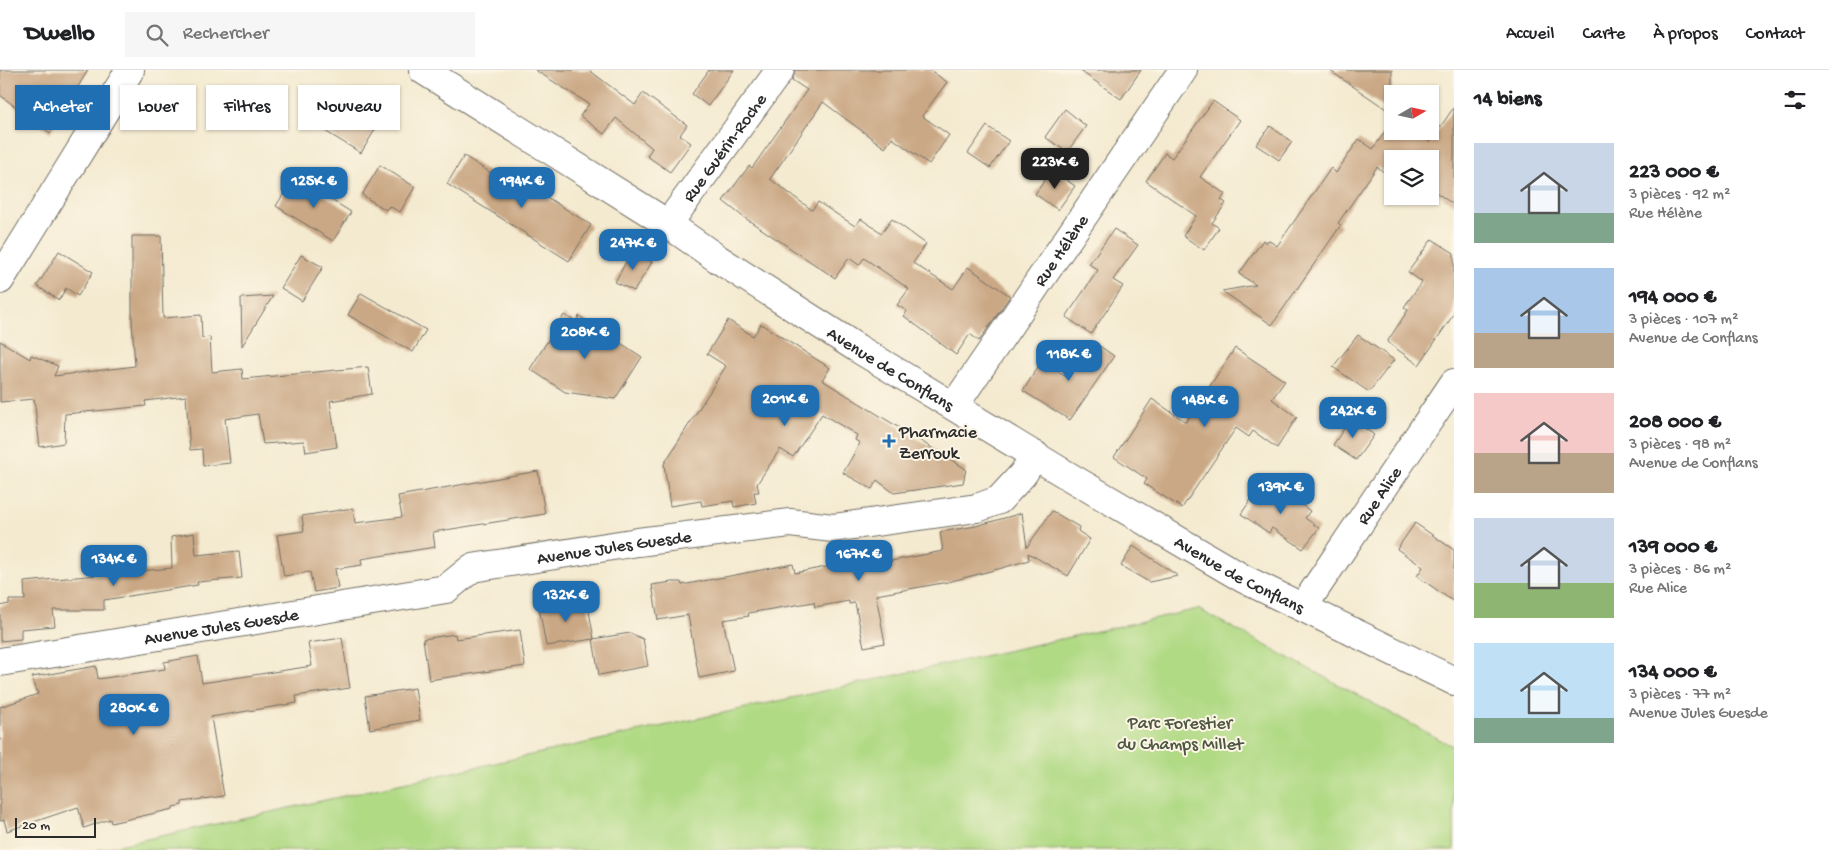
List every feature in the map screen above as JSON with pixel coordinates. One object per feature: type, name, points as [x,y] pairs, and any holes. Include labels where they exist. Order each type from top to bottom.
[{"type":"street","points":[[0,280],[130,70]]},
{"type":"street","name":"Avenue de Conflans","points":[[423,70],[668,224],[718,260],[1035,455],[1244,578],[1454,681]]},
{"type":"street","name":"Rue Guérin-Roche","points":[[668,224],[780,70]]},
{"type":"street","name":"Rue Hélène","points":[[954,406],[1183,70]]},
{"type":"street","name":"Rue Alice","points":[[1303,608],[1454,383]]},
{"type":"street","name":"Avenue Jules Guesde","points":[[0,662],[446,589],[472,568],[638,542],[790,523],[833,528],[977,508],[999,500],[1023,474],[1035,455]]},
{"type":"green space","name":"Parc Forestier du Champs Millet","points":[[1198,609],[1454,747],[1454,850],[97,850]]},
{"type":"building","points":[[0,70],[88,70],[79,85],[15,85],[15,106],[0,95]]},
{"type":"building","points":[[535,70],[589,70],[635,105],[643,93],[687,125],[680,135],[691,143],[670,172],[647,156],[652,148],[616,118],[604,134],[580,116],[589,104]]},
{"type":"building","points":[[709,70],[734,70],[708,106],[692,94]]},
{"type":"building","points":[[795,70],[930,70],[947,82],[922,116],[949,135],[929,164],[892,138],[885,148],[823,102],[770,179],[812,210],[818,202],[855,226],[861,219],[882,233],[892,219],[926,244],[913,263],[953,289],[968,267],[1010,296],[979,341],[970,334],[956,355],[904,316],[907,311],[897,305],[909,289],[864,258],[859,265],[849,258],[835,278],[742,216],[723,201],[749,166],[752,168],[807,90],[792,80]]},
{"type":"building","points":[[1079,70],[1141,70],[1121,99]]},
{"type":"building","points":[[1329,70],[1392,70],[1392,85],[1384,85],[1384,108]]},
{"type":"building","points":[[1213,101],[1240,120],[1200,177],[1225,194],[1221,200],[1226,203],[1212,223],[1219,228],[1204,250],[1183,236],[1196,216],[1146,181],[1165,153],[1172,158]]},
{"type":"building","points":[[1454,107],[1454,205],[1439,194],[1439,150],[1384,150],[1384,172],[1377,167],[1338,223],[1341,225],[1272,325],[1222,291],[1256,285],[1239,274],[1263,240],[1266,243],[1268,240],[1277,246],[1331,168],[1336,173],[1359,139],[1373,149],[1384,133],[1384,140],[1427,140],[1430,142],[1431,140],[1439,140],[1439,129]]},
{"type":"building","points":[[1065,109],[1086,126],[1067,152],[1045,137]]},
{"type":"building","points":[[987,126],[1009,141],[990,168],[968,153]]},
{"type":"building","points":[[1270,126],[1292,142],[1279,160],[1256,145]]},
{"type":"building","points":[[323,130],[375,130],[361,153]]},
{"type":"building","points":[[464,156],[529,197],[534,189],[591,225],[569,261],[447,184]]},
{"type":"building","points":[[380,165],[415,187],[400,212],[389,206],[386,210],[362,195]]},
{"type":"building","points":[[1052,170],[1075,186],[1058,210],[1035,194]]},
{"type":"building","points":[[294,177],[351,212],[333,241],[276,206]]},
{"type":"building","points":[[1114,229],[1138,245],[1113,280],[1123,286],[1091,334],[1066,317],[1098,270],[1089,264]]},
{"type":"building","points":[[132,236],[161,236],[163,318],[201,315],[202,338],[210,337],[212,372],[242,369],[243,379],[368,367],[372,394],[330,401],[337,447],[306,452],[304,441],[263,444],[258,414],[225,419],[230,463],[203,466],[202,449],[190,450],[186,396],[145,401],[146,406],[65,414],[64,443],[40,447],[34,399],[0,402],[0,341],[30,359],[31,355],[58,366],[54,376],[135,366],[132,321]]},
{"type":"building","points":[[1432,239],[1454,253],[1454,314],[1419,365],[1387,342],[1408,310],[1404,307],[1422,282],[1408,272]]},
{"type":"building","points":[[633,249],[652,262],[634,291],[615,282]]},
{"type":"building","points":[[59,251],[93,272],[78,296],[66,288],[59,300],[37,286]]},
{"type":"building","points":[[301,255],[323,267],[302,301],[281,288]]},
{"type":"building","points":[[361,293],[426,330],[413,352],[348,315]]},
{"type":"building","points":[[273,296],[242,346],[241,298]]},
{"type":"building","points":[[564,315],[576,322],[579,316],[642,357],[615,399],[565,392],[530,369]]},
{"type":"building","points":[[728,320],[753,336],[761,324],[830,368],[822,380],[966,469],[963,483],[894,493],[877,480],[872,489],[843,473],[860,443],[855,440],[857,435],[822,414],[793,457],[780,449],[757,484],[759,492],[754,492],[756,503],[734,507],[733,501],[702,506],[701,501],[670,506],[664,464],[726,366],[707,354]]},
{"type":"building","points":[[1358,335],[1394,360],[1369,392],[1333,367]]},
{"type":"building","points":[[1094,342],[1114,356],[1070,420],[1023,391],[1041,362],[1068,378]]},
{"type":"building","points":[[1235,348],[1285,381],[1272,399],[1297,417],[1277,448],[1253,431],[1249,437],[1236,428],[1182,508],[1144,484],[1147,479],[1114,457],[1152,399],[1186,422]]},
{"type":"building","points":[[1351,418],[1374,435],[1356,460],[1333,445]]},
{"type":"building","points":[[538,471],[545,514],[433,532],[435,547],[361,559],[362,565],[335,569],[338,588],[314,592],[310,572],[284,576],[277,535],[304,531],[302,516],[353,508],[355,523],[402,517],[398,496]]},
{"type":"building","points":[[1271,483],[1310,511],[1305,518],[1319,528],[1303,549],[1272,528],[1269,533],[1241,514],[1259,488],[1265,492]]},
{"type":"building","points":[[1052,511],[1079,527],[1078,531],[1090,539],[1068,576],[1028,553],[1029,560],[1002,568],[948,582],[876,595],[885,643],[864,647],[855,603],[849,604],[849,601],[815,607],[814,602],[748,613],[749,616],[723,620],[734,671],[699,678],[688,615],[658,620],[652,585],[681,582],[682,585],[793,564],[795,573],[831,566],[832,570],[860,567],[943,551],[940,532],[976,526],[1022,513],[1027,547]]},
{"type":"building","points":[[1415,523],[1454,550],[1454,602],[1417,576],[1423,567],[1397,549]]},
{"type":"building","points":[[194,533],[196,555],[239,551],[242,578],[197,582],[198,585],[104,600],[104,610],[53,610],[55,626],[21,629],[21,639],[0,641],[0,606],[9,604],[9,600],[25,600],[24,582],[172,568],[171,537]]},
{"type":"building","points":[[1133,546],[1178,576],[1149,582],[1121,566]]},
{"type":"building","points":[[587,600],[594,639],[546,646],[539,607]]},
{"type":"building","points":[[520,630],[525,666],[429,680],[423,639],[455,634],[456,639]]},
{"type":"building","points":[[630,633],[643,639],[648,666],[599,675],[593,639]]},
{"type":"building","points":[[342,638],[350,688],[296,696],[297,703],[211,717],[224,796],[182,802],[182,805],[173,807],[173,809],[111,823],[110,819],[84,828],[78,807],[7,831],[4,820],[0,821],[0,707],[38,694],[32,677],[96,666],[98,679],[165,669],[164,662],[198,656],[202,683],[312,666],[308,643]]},
{"type":"building","points":[[415,688],[420,720],[370,729],[365,696]]},
{"type":"place","name":"Pharmacie Zerrouk","points":[[889,441]]}]
